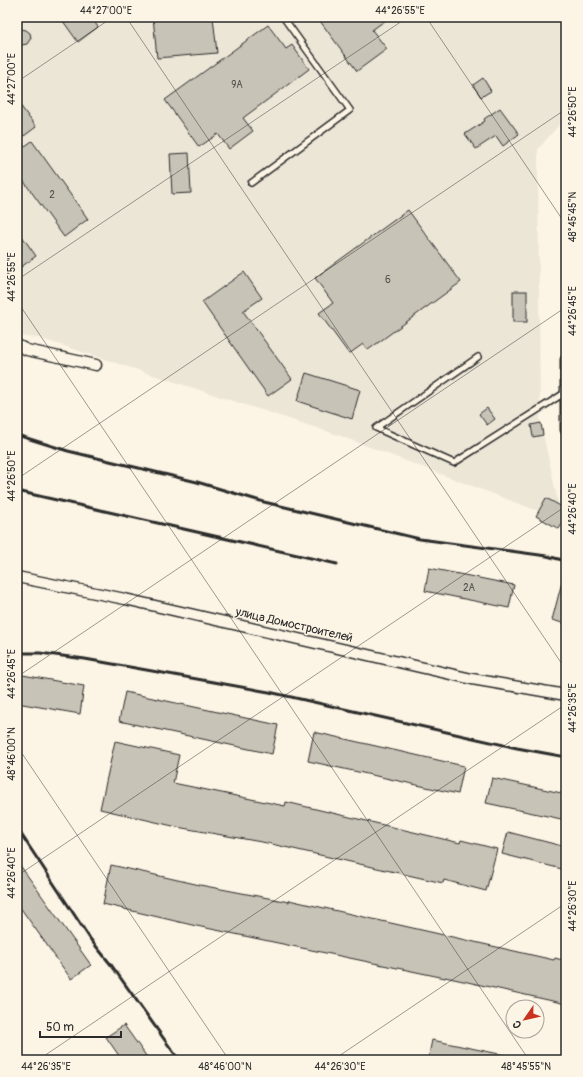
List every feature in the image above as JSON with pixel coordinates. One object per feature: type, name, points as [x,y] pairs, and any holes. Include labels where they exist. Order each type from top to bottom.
[{"type":"street","points":[[17,345],[27,350],[96,365]]},
{"type":"street","points":[[566,360],[566,430]]},
{"type":"street","name":"улица Домостроителей","points":[[17,577],[125,600],[472,680],[566,695]]},
{"type":"lane","points":[[251,183],[350,110],[283,17]]},
{"type":"lane","points":[[478,357],[376,428],[454,464],[566,392]]},
{"type":"shaded area","points":[[17,17],[566,17],[566,117],[538,149],[540,420],[562,520],[335,434],[39,338],[17,336]]},
{"type":"building","points":[[60,17],[91,17],[98,27],[78,42]]},
{"type":"building","points":[[153,17],[213,17],[217,53],[157,58]]},
{"type":"building","points":[[317,17],[390,17],[372,30],[387,49],[357,71]]},
{"type":"building","points":[[268,25],[286,49],[292,45],[309,69],[243,118],[253,131],[229,149],[218,134],[199,147],[165,100]]},
{"type":"building","points":[[17,28],[26,30],[30,33],[31,38],[27,44],[22,45],[17,43]]},
{"type":"building","points":[[483,78],[491,91],[481,97],[473,85]]},
{"type":"building","points":[[17,101],[36,127],[24,136],[17,126]]},
{"type":"building","points":[[500,108],[519,134],[503,146],[496,136],[476,149],[465,134],[485,121],[484,119]]},
{"type":"building","points":[[32,141],[88,219],[64,237],[17,172],[17,152]]},
{"type":"building","points":[[189,153],[191,193],[172,194],[170,154]]},
{"type":"building","points":[[408,210],[461,282],[368,350],[363,344],[349,354],[319,313],[333,303],[315,278]]},
{"type":"building","points":[[17,229],[36,256],[17,270]]},
{"type":"building","points":[[244,272],[262,298],[243,311],[292,379],[268,396],[202,302]]},
{"type":"building","points":[[513,291],[527,291],[527,322],[513,322]]},
{"type":"building","points":[[306,373],[360,390],[352,419],[297,401]]},
{"type":"building","points":[[487,408],[495,419],[487,425],[479,414]]},
{"type":"building","points":[[541,423],[543,435],[533,437],[531,425]]},
{"type":"building","points":[[546,498],[566,509],[566,517],[559,529],[536,516]]},
{"type":"building","points":[[429,568],[514,585],[509,608],[425,591]]},
{"type":"building","points":[[563,578],[566,578],[566,624],[552,620]]},
{"type":"building","points":[[17,674],[84,686],[80,714],[17,703]]},
{"type":"building","points":[[125,692],[278,725],[272,754],[119,721]]},
{"type":"building","points":[[314,732],[464,766],[458,794],[308,761]]},
{"type":"building","points":[[115,741],[179,755],[173,783],[285,806],[286,802],[460,843],[461,840],[497,849],[486,891],[444,880],[443,883],[267,843],[177,827],[100,809]]},
{"type":"building","points":[[492,778],[566,794],[566,820],[486,803]]},
{"type":"building","points":[[508,832],[566,847],[566,870],[502,854]]},
{"type":"building","points":[[17,861],[91,965],[71,979],[17,903]]},
{"type":"building","points":[[111,865],[200,885],[289,902],[289,900],[554,960],[555,958],[566,961],[566,1004],[445,977],[192,925],[103,904]]},
{"type":"building","points":[[124,1025],[149,1060],[122,1060],[106,1037]]},
{"type":"building","points":[[432,1040],[509,1056],[509,1060],[428,1060]]},
{"type":"railway","points":[[17,435],[68,451],[197,482],[264,502],[420,539],[547,556],[566,561]]},
{"type":"railway","points":[[17,491],[337,564]]},
{"type":"railway","points":[[17,653],[40,653],[85,659],[269,692],[517,748],[566,757]]},
{"type":"railway","points":[[17,828],[91,940],[112,966],[179,1060]]}]
